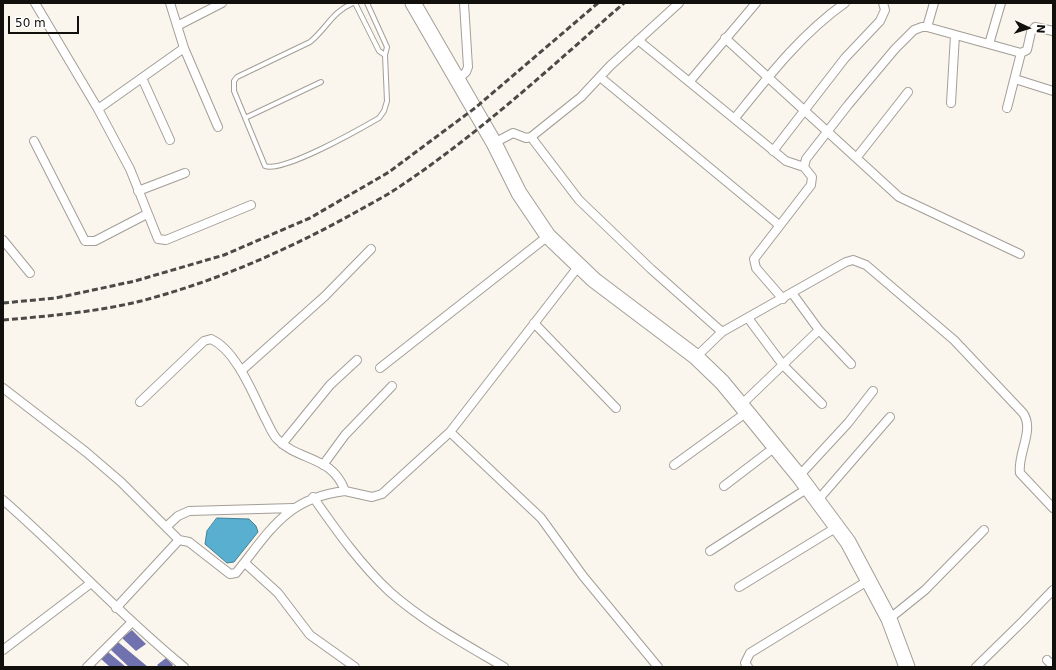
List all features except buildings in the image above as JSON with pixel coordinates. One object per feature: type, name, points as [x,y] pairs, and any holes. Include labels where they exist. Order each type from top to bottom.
[{"type":"highway","points":[[413,3],[494,143],[519,193],[548,236],[578,267],[633,310],[673,338],[696,357],[722,382],[818,500],[837,527],[869,580],[889,619],[907,667]]},
{"type":"street","points":[[35,3],[98,109],[130,169],[155,235],[158,238],[166,240],[252,205]]},
{"type":"street","points":[[170,3],[184,48],[218,127]]},
{"type":"street","points":[[177,26],[222,3]]},
{"type":"street","points":[[457,80],[466,72],[468,67],[464,3]]},
{"type":"street","points":[[494,143],[514,133],[526,138],[531,137],[581,97],[600,76],[679,3]]},
{"type":"street","points":[[690,81],[756,3]]},
{"type":"street","points":[[735,118],[767,77],[798,44],[845,3]]},
{"type":"street","points":[[773,151],[845,58],[880,21],[885,10],[884,3]]},
{"type":"street","points":[[927,27],[934,3]]},
{"type":"street","points":[[988,44],[1001,3]]},
{"type":"street","points":[[804,167],[806,159],[827,132],[896,49],[914,30],[927,27],[1021,53],[1027,50],[1035,27],[1053,30]]},
{"type":"street","points":[[951,103],[956,35]]},
{"type":"street","points":[[725,38],[899,197],[1020,254]]},
{"type":"street","points":[[638,40],[690,81],[773,151],[786,161],[804,167],[812,177],[811,185],[757,253],[754,264],[783,298]]},
{"type":"street","points":[[98,109],[184,48]]},
{"type":"street","points":[[1007,108],[1021,53]]},
{"type":"street","points":[[600,76],[779,225]]},
{"type":"street","points":[[142,78],[170,140]]},
{"type":"street","points":[[1015,79],[1053,91]]},
{"type":"street","points":[[857,157],[908,92]]},
{"type":"street","points":[[531,137],[579,200],[651,270],[722,332]]},
{"type":"street","points":[[34,141],[85,241],[95,241],[147,214]]},
{"type":"street","points":[[138,191],[185,173]]},
{"type":"street","points":[[380,368],[548,236]]},
{"type":"street","points":[[3,240],[30,273]]},
{"type":"street","points":[[241,371],[325,296],[371,249]]},
{"type":"street","points":[[696,357],[722,332],[846,262],[860,261],[866,264],[954,340],[1023,413],[1027,419],[1027,426],[1019,461],[1020,473],[1053,508]]},
{"type":"street","points":[[3,388],[86,452],[179,540],[189,542],[230,574],[236,573],[273,527],[293,508],[313,497],[345,491],[372,497],[382,494],[450,432],[578,267]]},
{"type":"street","points":[[792,293],[819,330],[851,364]]},
{"type":"street","points":[[748,318],[783,366],[822,404]]},
{"type":"street","points":[[534,323],[616,408]]},
{"type":"street","points":[[674,465],[744,409],[783,366],[819,330]]},
{"type":"street","points":[[140,402],[204,341],[211,339],[219,343],[241,371],[276,438],[282,444],[323,465],[337,475],[345,491]]},
{"type":"street","points":[[282,444],[330,385],[357,360]]},
{"type":"street","points":[[323,465],[345,435],[392,386]]},
{"type":"street","points":[[710,551],[803,482],[873,391]]},
{"type":"street","points":[[818,500],[890,417]]},
{"type":"street","points":[[450,432],[541,518],[583,576],[658,667]]},
{"type":"street","points":[[724,486],[775,447]]},
{"type":"street","points":[[313,497],[346,544],[390,592],[434,626],[504,667]]},
{"type":"street","points":[[3,500],[42,534],[116,608],[184,667]]},
{"type":"street","points":[[166,528],[178,516],[189,511],[293,508]]},
{"type":"street","points":[[739,587],[837,527]]},
{"type":"street","points":[[889,619],[926,590],[984,530]]},
{"type":"street","points":[[116,608],[179,540]]},
{"type":"street","points":[[245,563],[278,593],[310,635],[355,667]]},
{"type":"street","points":[[748,667],[745,663],[750,654],[869,580]]},
{"type":"street","points":[[3,650],[91,583]]},
{"type":"street","points":[[976,667],[1023,622],[1053,590]]},
{"type":"street","points":[[87,667],[132,622]]},
{"type":"lane","points":[[367,3],[387,47],[387,101],[384,111],[379,118],[333,144],[275,167],[269,168],[265,166],[262,162],[233,86],[237,77],[310,42],[341,9],[354,3],[379,51],[386,55]]},
{"type":"lane","points":[[245,118],[322,82]]},
{"type":"water","points":[[217,518],[249,519],[256,526],[258,532],[234,562],[227,563],[205,544],[207,531]]},
{"type":"railway","points":[[3,303],[56,298],[135,281],[224,255],[310,218],[389,172],[475,108],[598,3]]},
{"type":"railway","points":[[3,320],[90,311],[141,301],[169,293],[252,263],[278,252],[330,226],[378,200],[429,166],[487,122],[624,3]]}]
